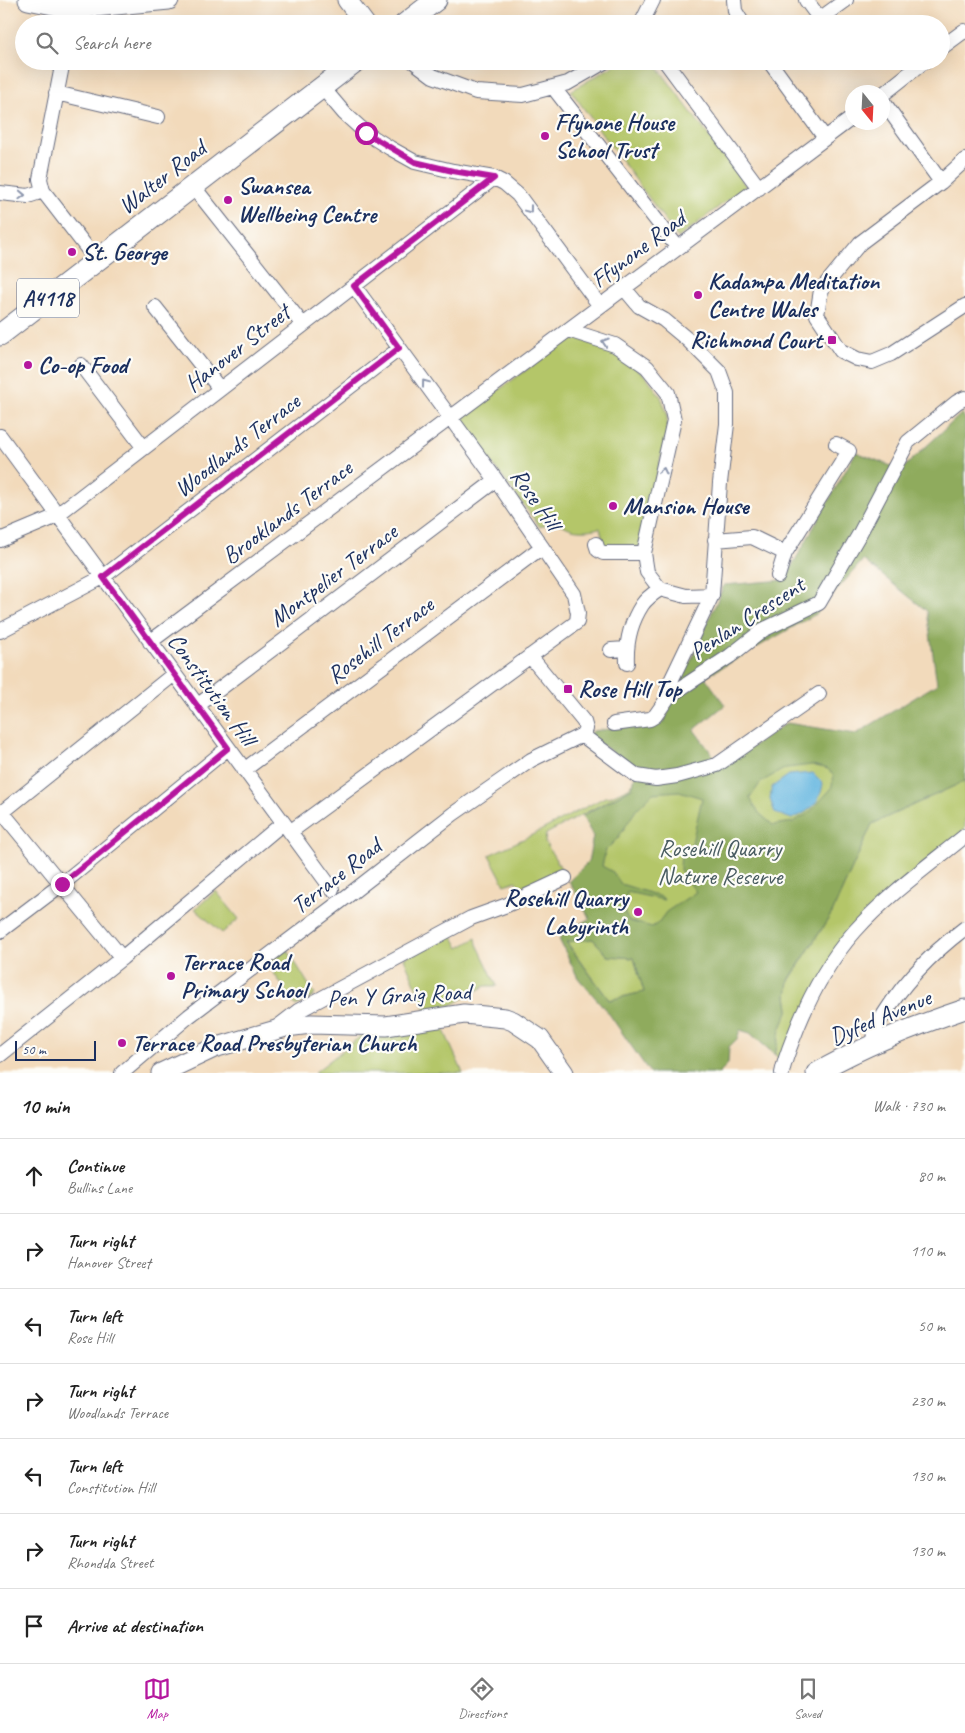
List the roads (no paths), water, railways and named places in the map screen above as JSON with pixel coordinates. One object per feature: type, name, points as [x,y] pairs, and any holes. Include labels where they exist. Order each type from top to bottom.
[{"type":"main road","points":[[417,15],[436,0]]},
{"type":"main road","name":"Walter Road","points":[[0,335],[344,70]]},
{"type":"street","points":[[28,0],[72,11],[169,0]]},
{"type":"street","points":[[347,0],[358,15]]},
{"type":"street","points":[[645,15],[652,0]]},
{"type":"street","points":[[734,0],[737,15]]},
{"type":"street","points":[[806,0],[814,15]]},
{"type":"street","points":[[825,15],[846,0]]},
{"type":"street","points":[[950,41],[965,32]]},
{"type":"street","points":[[61,70],[40,179],[44,191],[97,261]]},
{"type":"street","points":[[425,70],[433,76],[476,92],[523,94],[568,84],[591,70]]},
{"type":"street","points":[[672,70],[759,188]]},
{"type":"street","points":[[776,70],[825,138]]},
{"type":"street","points":[[890,89],[914,70]]},
{"type":"street","points":[[322,87],[344,114],[366,133],[415,162],[494,178],[504,183],[518,195],[600,306]]},
{"type":"street","points":[[553,87],[678,248]]},
{"type":"street","points":[[56,93],[158,117]]},
{"type":"street","points":[[890,111],[941,182]]},
{"type":"street","name":"Ffynone Road","points":[[451,418],[845,123]]},
{"type":"street","points":[[965,160],[941,182],[860,243],[821,290],[817,315],[841,351],[857,359],[872,362],[891,354],[965,306]]},
{"type":"street","name":"Hanover Street","points":[[0,540],[57,515],[494,178]]},
{"type":"street","points":[[193,186],[303,325]]},
{"type":"street","points":[[0,193],[28,196],[44,191]]},
{"type":"street","name":"Rose Hill","points":[[354,286],[496,480],[574,594],[578,612],[577,622],[530,656]]},
{"type":"street","points":[[624,288],[639,306],[664,320],[688,340],[719,371],[727,393],[727,424],[720,483],[712,595],[668,687],[669,696]]},
{"type":"street","points":[[155,308],[220,389]]},
{"type":"street","points":[[568,330],[615,345],[647,367],[668,394],[674,420],[644,553],[648,572],[660,589],[686,596],[712,595]]},
{"type":"street","name":"Woodlands Terrace","points":[[0,631],[103,577],[399,348]]},
{"type":"street","points":[[81,365],[144,448]]},
{"type":"street","name":"Penlan Crescent","points":[[614,724],[650,719],[656,716],[669,696],[730,656],[763,630],[819,603],[860,533],[908,442],[957,402],[965,398]]},
{"type":"street","name":"Brooklands Terrace","points":[[150,642],[451,418]]},
{"type":"street","name":"Constitution Hill","points":[[0,436],[332,890]]},
{"type":"street","points":[[778,576],[785,553],[849,451],[836,444]]},
{"type":"street","name":"Montpelier Terrace","points":[[197,706],[496,480]]},
{"type":"street","points":[[715,540],[752,537],[785,553]]},
{"type":"street","points":[[596,544],[598,550],[603,553],[644,553]]},
{"type":"street","name":"Rosehill Terrace","points":[[244,770],[542,547]]},
{"type":"street","points":[[611,650],[626,656],[629,634],[642,604],[660,589]]},
{"type":"street","points":[[0,1054],[286,828],[530,656],[584,722],[584,732],[637,776],[656,779],[717,765],[819,694]]},
{"type":"street","points":[[122,958],[1,813],[174,674]]},
{"type":"street","name":"Terrace Road","points":[[122,1073],[188,1016],[341,902],[453,814],[531,760],[584,732]]},
{"type":"street","points":[[0,931],[62,884],[228,748]]},
{"type":"street","points":[[782,1073],[784,1062],[808,1002],[834,957],[855,931],[888,900],[965,836]]},
{"type":"street","points":[[273,1030],[298,1011],[471,918],[507,905],[566,878]]},
{"type":"street","points":[[877,1043],[874,1032],[884,1014],[917,970],[965,928]]},
{"type":"street","name":"Dyfed Avenue","points":[[816,1073],[877,1043],[931,1020],[965,1009]]},
{"type":"street","name":"Pen Y Graig Road","points":[[162,1073],[214,1048],[273,1030],[303,1024],[386,1026],[464,1014],[506,1018],[520,1025],[540,1039],[564,1073]]},
{"type":"water","points":[[813,773],[823,783],[817,802],[809,810],[792,819],[775,813],[770,799],[772,787],[789,775]]},
{"type":"place","name":"Ffynone House School Trust","points":[[545,136]]},
{"type":"place","name":"Swansea Wellbeing Centre","points":[[228,200]]},
{"type":"place","name":"St. George","points":[[72,252]]},
{"type":"place","name":"Kadampa Meditation Centre Wales","points":[[698,295]]},
{"type":"place","name":"Richmond Court","points":[[832,340]]},
{"type":"place","name":"Co-op Food","points":[[28,365]]},
{"type":"place","name":"Mansion House","points":[[613,506]]},
{"type":"place","name":"Rose Hill Top","points":[[568,689]]},
{"type":"place","name":"Rosehill Quarry Labyrinth","points":[[638,912]]},
{"type":"place","name":"Terrace Road Primary School","points":[[171,976]]},
{"type":"place","name":"Terrace Road Presbyterian Church","points":[[122,1043]]},
{"type":"park label","name":"Rosehill Quarry Nature Reserve","points":[[720,862]]}]
